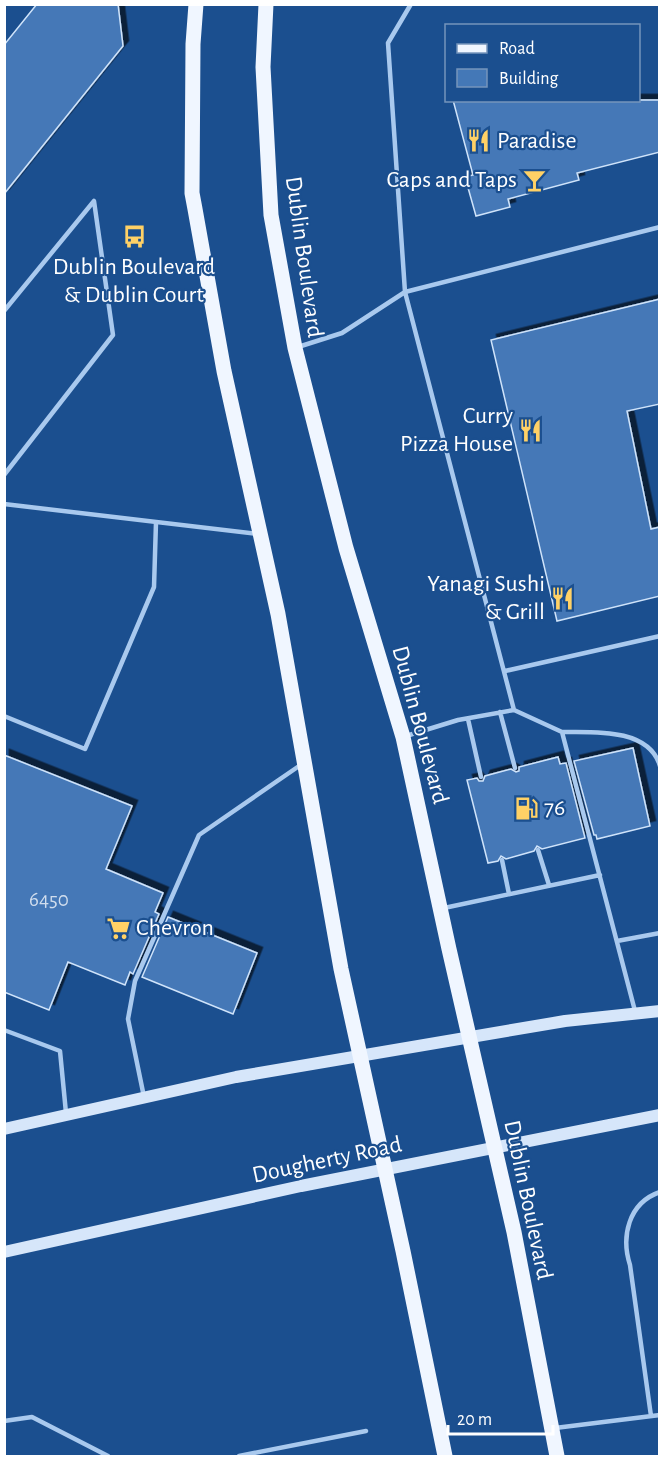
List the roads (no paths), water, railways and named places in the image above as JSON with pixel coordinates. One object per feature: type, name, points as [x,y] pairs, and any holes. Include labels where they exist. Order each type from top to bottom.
[{"type":"main road","points":[[196,4],[193,44],[192,193],[224,371],[278,614],[341,969],[444,1456]]},
{"type":"main road","name":"Dublin Boulevard","points":[[266,4],[263,67],[271,215],[295,348],[346,548],[403,737],[514,1232],[557,1456]]},
{"type":"main road","points":[[4,1129],[236,1077],[565,1022],[660,1011]]},
{"type":"main road","name":"Dougherty Road","points":[[4,1252],[385,1169],[660,1115]]},
{"type":"lane","points":[[411,4],[388,42],[405,292],[514,710]]},
{"type":"lane","points":[[4,311],[94,201],[113,335],[4,474]]},
{"type":"lane","points":[[295,348],[342,333],[405,292],[660,227]]},
{"type":"lane","points":[[4,504],[260,534]]},
{"type":"lane","points":[[4,716],[85,749],[154,587],[156,522]]},
{"type":"lane","points":[[505,671],[660,636]]},
{"type":"lane","points":[[403,737],[468,719],[514,710],[562,732],[602,732],[635,739],[657,755],[660,766]]},
{"type":"lane","points":[[500,712],[515,768]]},
{"type":"lane","points":[[468,719],[481,777]]},
{"type":"lane","points":[[562,732],[636,1014]]},
{"type":"lane","points":[[144,1098],[129,1019],[135,981],[199,835],[304,762]]},
{"type":"lane","points":[[538,850],[549,885]]},
{"type":"lane","points":[[502,860],[509,894]]},
{"type":"lane","points":[[440,909],[600,875]]},
{"type":"lane","points":[[617,941],[660,933]]},
{"type":"lane","points":[[4,1030],[60,1051],[66,1115]]},
{"type":"lane","points":[[651,1416],[630,1265],[625,1249],[625,1233],[640,1204],[660,1192]]},
{"type":"lane","points":[[551,1428],[660,1415]]},
{"type":"lane","points":[[4,1421],[32,1417],[108,1456]]},
{"type":"lane","points":[[239,1456],[366,1431]]},
{"type":"place","name":"Paradise","points":[[479,141]]},
{"type":"place","name":"Caps and Taps","points":[[535,180]]},
{"type":"place","name":"Dublin Boulevard & Dublin Court","points":[[134,237]]},
{"type":"place","name":"Curry Pizza House","points":[[531,430]]},
{"type":"place","name":"Yanagi Sushi & Grill","points":[[563,598]]},
{"type":"place","name":"76","points":[[526,808]]},
{"type":"place","name":"Chevron","points":[[118,928]]}]
